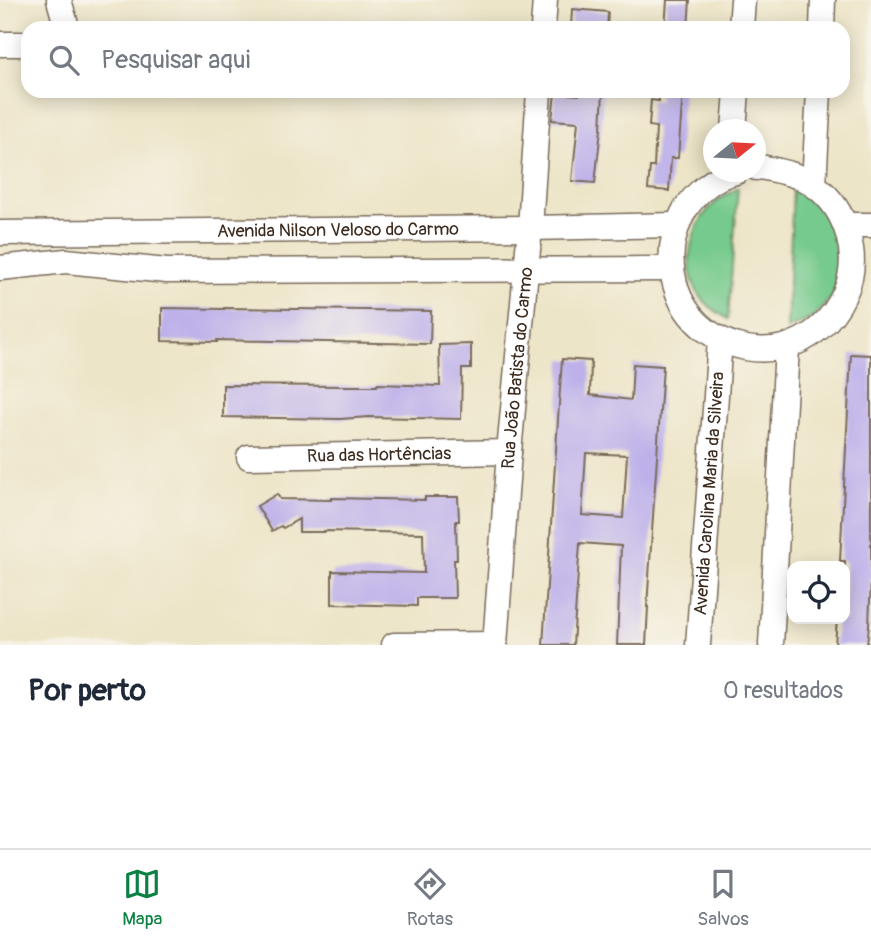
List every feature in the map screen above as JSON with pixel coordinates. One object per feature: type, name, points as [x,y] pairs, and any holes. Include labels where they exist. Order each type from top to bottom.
[{"type":"street","points":[[59,0],[65,21]]},
{"type":"street","points":[[544,21],[545,0]]},
{"type":"street","points":[[742,21],[743,0]]},
{"type":"street","points":[[822,21],[823,0]]},
{"type":"street","points":[[0,44],[21,44]]},
{"type":"street","name":"Rua João Batista do Carmo","points":[[495,644],[539,98]]},
{"type":"street","points":[[735,119],[736,98]]},
{"type":"street","points":[[814,185],[819,98]]},
{"type":"street","points":[[712,182],[689,202],[677,225],[671,247],[671,269],[679,298],[696,323],[720,341],[742,348],[764,350],[787,347],[812,335],[832,316],[861,265],[833,203],[814,185],[788,172],[766,169]]},
{"type":"street","name":"Avenida Nilson Veloso do Carmo","points":[[0,233],[677,225]]},
{"type":"street","points":[[845,225],[871,225]]},
{"type":"street","points":[[0,268],[66,261],[167,271],[671,269]]},
{"type":"street","name":"Avenida Carolina Maria da Silveira","points":[[698,645],[720,341]]},
{"type":"street","points":[[771,645],[787,347]]},
{"type":"street","name":"Rua das Hortências","points":[[249,457],[509,452]]},
{"type":"street","points":[[394,645],[495,644]]},
{"type":"green space","points":[[793,186],[822,207],[836,234],[844,258],[832,297],[813,318],[787,329]]},
{"type":"green space","points":[[738,188],[728,319],[710,306],[696,289],[690,255],[695,232],[707,211]]},
{"type":"building","points":[[667,0],[690,0],[688,21],[666,21]]},
{"type":"building","points":[[572,9],[608,12],[607,21],[571,21]]},
{"type":"building","points":[[554,98],[603,98],[595,183],[572,181],[578,122],[552,120]]},
{"type":"building","points":[[659,98],[682,98],[678,158],[671,158],[669,191],[648,189],[650,167],[654,167],[656,127],[649,126],[651,100],[659,101]]},
{"type":"building","points":[[162,308],[431,311],[430,344],[162,341]]},
{"type":"building","points":[[471,344],[471,369],[462,369],[461,419],[223,417],[223,385],[440,386],[439,345]]},
{"type":"building","points":[[851,354],[871,355],[871,577],[867,645],[835,645],[837,624],[850,624],[850,561],[840,561]]},
{"type":"building","points":[[562,359],[591,361],[590,395],[631,400],[633,364],[663,366],[646,645],[617,645],[621,546],[580,543],[573,645],[543,645]],"holes":[[[586,453],[627,455],[623,518],[582,515]]]},
{"type":"building","points":[[277,494],[280,499],[331,500],[425,500],[425,497],[458,497],[457,560],[454,560],[455,598],[417,598],[417,606],[332,604],[332,571],[424,573],[423,533],[299,532],[299,519],[272,531],[257,506]]}]
